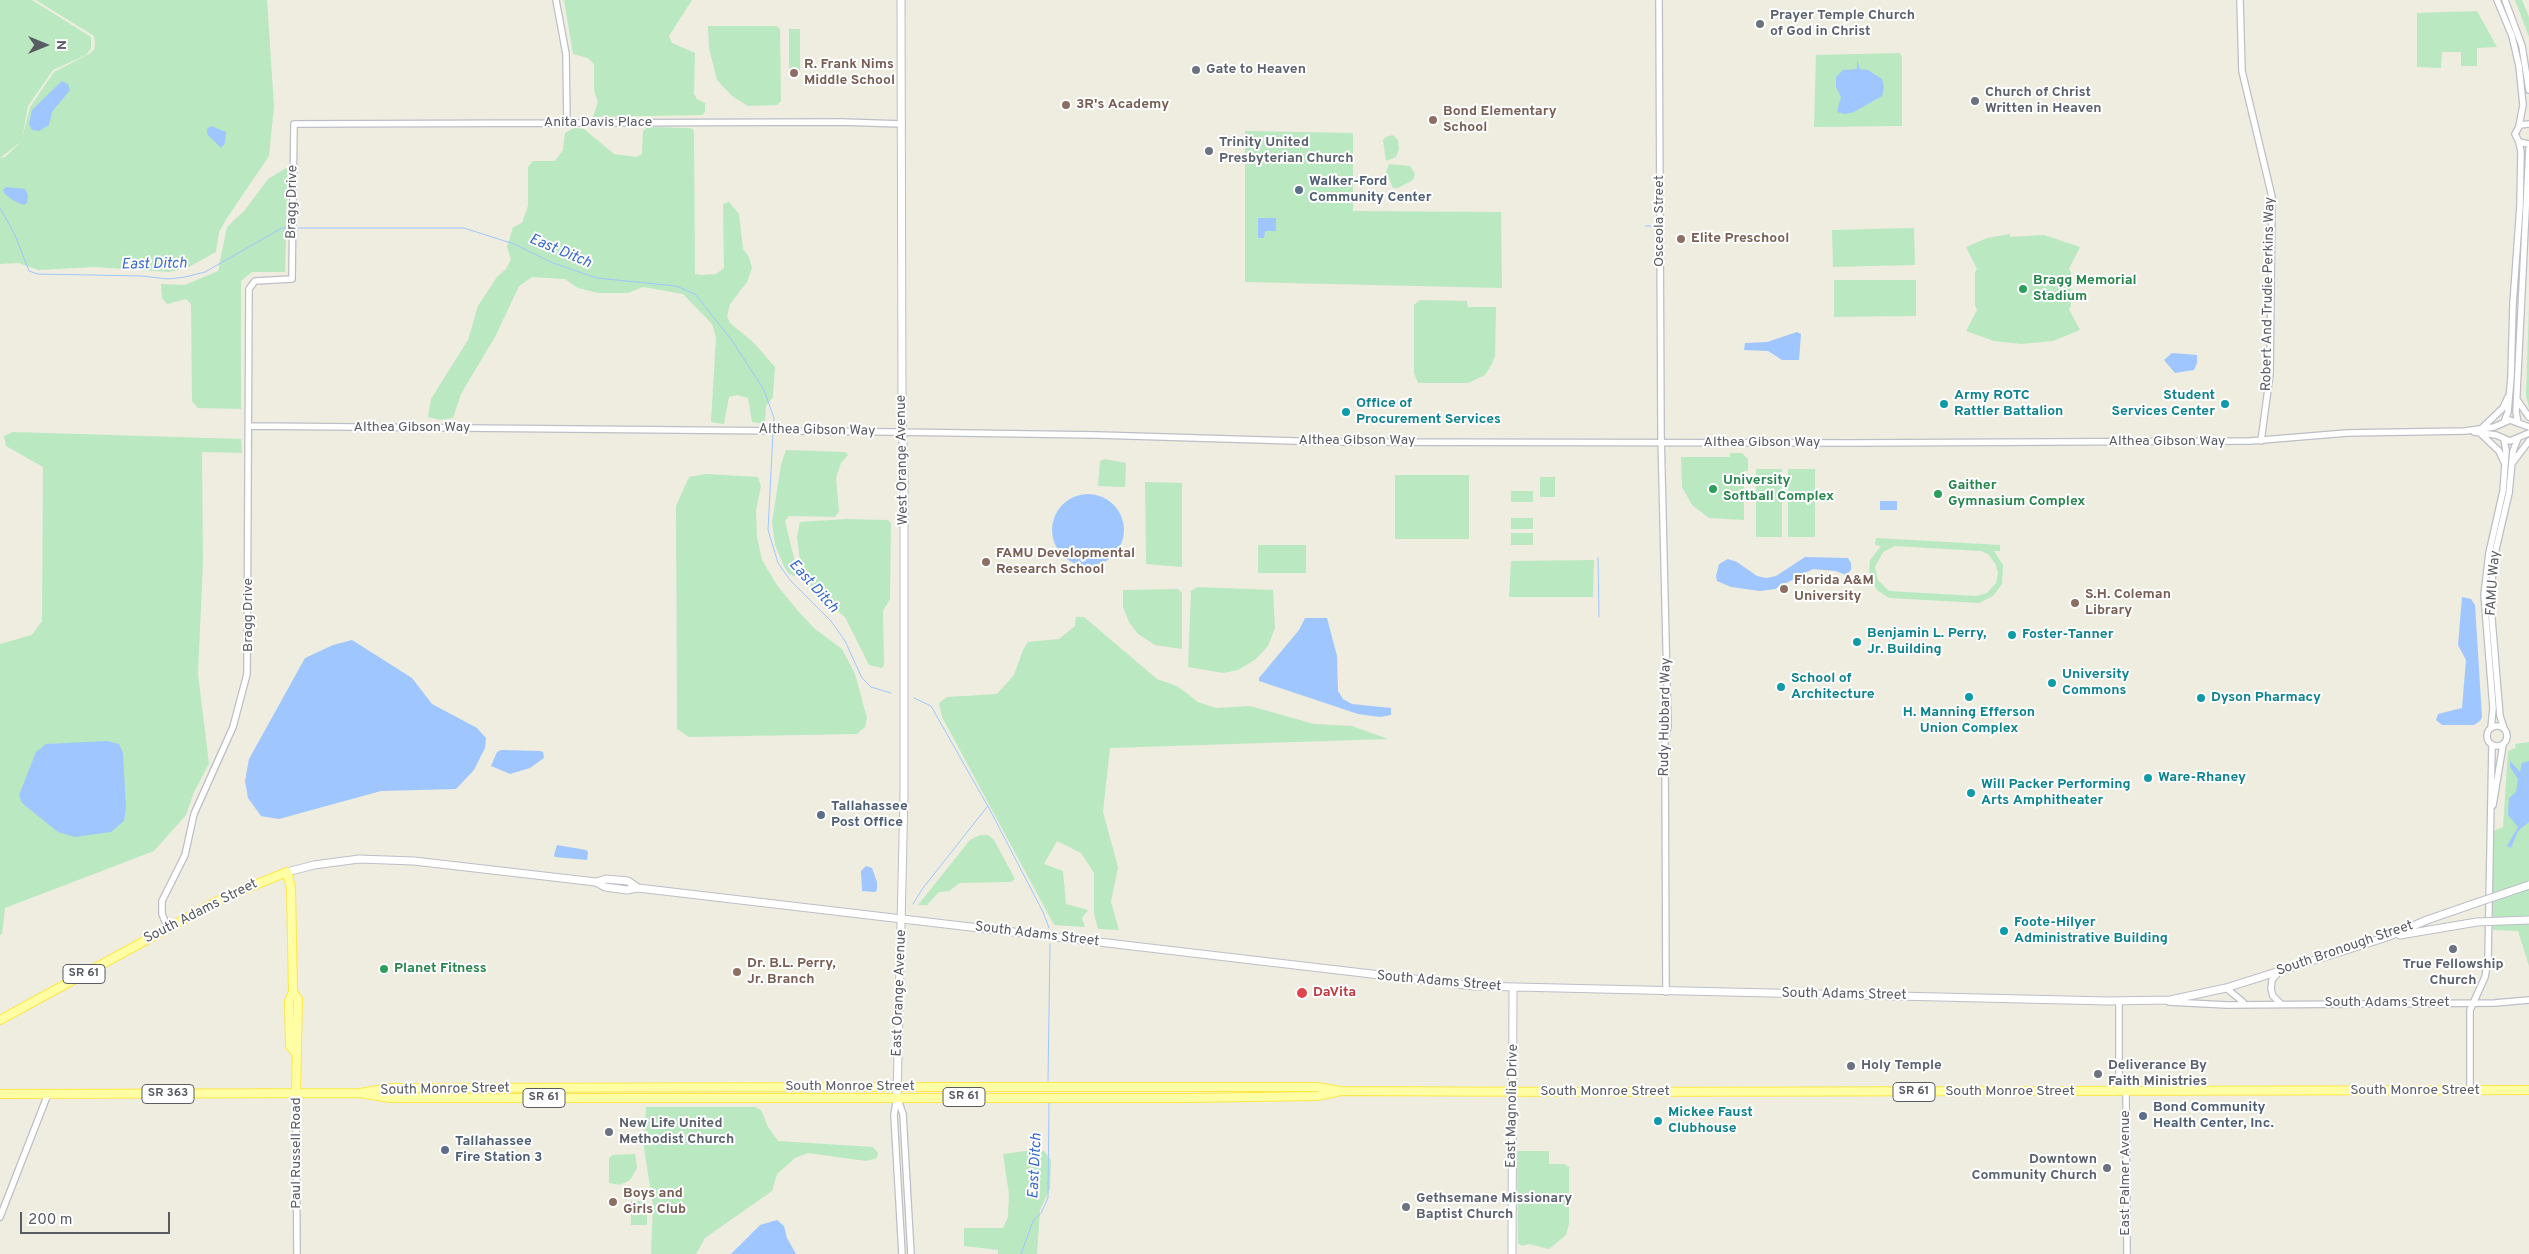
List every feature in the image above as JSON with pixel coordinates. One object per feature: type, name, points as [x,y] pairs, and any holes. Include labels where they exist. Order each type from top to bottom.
[{"type":"main road","name":"West Orange Avenue","points":[[901,0],[903,432],[902,919]]},
{"type":"main road","name":"South Adams Street","points":[[0,1020],[248,886],[287,872],[334,861],[395,859],[596,882],[605,887],[627,890],[638,888],[1429,982],[1513,989],[2157,1001]]},
{"type":"main road","name":"Paul Russell Road","points":[[287,872],[291,888],[293,992],[298,999],[299,1046],[296,1053],[296,1094]]},
{"type":"main road","name":"South Bronough Street","points":[[2157,1001],[2189,997],[2278,972],[2387,937],[2476,902],[2529,885]]},
{"type":"main road","name":"East Orange Avenue","points":[[897,1097],[902,919]]},
{"type":"main road","points":[[2387,937],[2477,922],[2529,920]]},
{"type":"main road","name":"East Magnolia Drive","points":[[1512,1254],[1513,989]]},
{"type":"main road","points":[[991,1097],[999,1087]]},
{"type":"main road","points":[[1101,1087],[1101,1097]]},
{"type":"main road","name":"South Monroe Street","points":[[360,1093],[385,1088],[1317,1087],[1340,1091]]},
{"type":"main road","points":[[405,1098],[407,1093],[415,1088]]},
{"type":"main road","points":[[473,1088],[473,1098]]},
{"type":"main road","name":"South Monroe Street","points":[[0,1094],[360,1093],[405,1098],[473,1098],[1308,1096],[1340,1091],[2123,1092],[2529,1090]]},
{"type":"street","points":[[556,0],[566,54],[567,124]]},
{"type":"street","name":"Osceola Street","points":[[1659,0],[1662,443]]},
{"type":"street","name":"Robert And Trudie Perkins Way","points":[[2240,0],[2242,71],[2272,196],[2270,374],[2261,441]]},
{"type":"street","name":"FAMU Way","points":[[2497,0],[2512,36],[2519,66],[2523,105],[2519,126],[2515,134],[2521,152],[2520,206],[2510,391],[2508,412],[2500,431],[2504,438],[2508,467]]},
{"type":"street","points":[[2505,0],[2522,46],[2529,90]]},
{"type":"street","name":"Anita Davis Place","points":[[294,124],[902,124]]},
{"type":"street","name":"Bragg Drive","points":[[168,928],[162,914],[162,901],[185,855],[194,814],[233,727],[247,674],[249,288],[251,284],[259,280],[292,279],[294,124]]},
{"type":"street","points":[[2519,126],[2529,124]]},
{"type":"street","points":[[2519,142],[2529,144]]},
{"type":"street","name":"FAMU Way","points":[[2470,1090],[2470,1014],[2485,977],[2488,958],[2492,745],[2487,738],[2491,728],[2494,708],[2487,612],[2489,553],[2508,467],[2521,431],[2516,414],[2516,395],[2529,149]]},
{"type":"street","points":[[2510,391],[2503,408],[2489,424],[2478,431],[2499,451],[2508,467],[2529,441]]},
{"type":"street","points":[[2516,395],[2520,408],[2529,417]]},
{"type":"street","points":[[2503,423],[2511,420],[2529,427]]},
{"type":"street","name":"Althea Gibson Way","points":[[249,426],[778,430],[1098,435],[1328,442],[1662,443],[2261,441],[2347,433],[2478,431],[2503,423]]},
{"type":"street","name":"Althea Gibson Way","points":[[2478,431],[2504,438]]},
{"type":"street","points":[[2504,438],[2512,441],[2529,433]]},
{"type":"street","name":"Rudy Hubbard Way","points":[[1662,443],[1668,726],[1665,741],[1666,992]]},
{"type":"street","name":"FAMU Way","points":[[2487,612],[2500,716],[2507,736],[2503,745],[2490,820]]},
{"type":"street","points":[[2491,728],[2497,726],[2504,728]]},
{"type":"street","points":[[2492,745],[2503,745]]},
{"type":"street","points":[[2278,972],[2272,980],[2271,989],[2273,996],[2280,1003]]},
{"type":"street","points":[[2226,988],[2236,999],[2244,1003]]},
{"type":"street","name":"South Adams Street","points":[[2157,1001],[2216,1005],[2244,1003],[2473,1003],[2529,1000]]},
{"type":"street","name":"East Palmer Avenue","points":[[2119,1001],[2127,1254]]},
{"type":"street","points":[[0,1217],[48,1094]]},
{"type":"street","name":"Paul Russell Road","points":[[296,1094],[297,1254]]},
{"type":"street","name":"East Orange Avenue","points":[[897,1097],[894,1115],[902,1254]]},
{"type":"street","name":"East Orange Avenue","points":[[897,1097],[903,1114],[911,1254]]},
{"type":"green space","points":[[0,0],[32,0],[91,37],[91,48],[86,55],[53,70],[28,106],[22,139],[30,107],[54,72],[89,54],[94,50],[95,43],[94,36],[36,0],[267,0],[274,106],[269,156],[219,232],[216,252],[187,268],[169,272],[94,267],[38,270],[19,263],[0,264],[0,158]],"holes":[[[22,141],[5,157],[0,158]]]},
{"type":"green space","points":[[564,0],[692,0],[669,36],[672,43],[695,53],[694,94],[697,99],[705,103],[705,112],[702,115],[593,117],[598,102],[594,90],[594,64],[588,58],[573,54]]},
{"type":"green space","points":[[2515,0],[2522,0],[2529,17],[2529,37]]},
{"type":"green space","points":[[2477,11],[2497,47],[2477,48],[2477,66],[2461,66],[2461,52],[2442,52],[2441,68],[2417,67],[2417,13]]},
{"type":"green space","points":[[708,26],[776,26],[780,29],[781,101],[777,105],[748,106],[732,96],[717,80],[709,48]]},
{"type":"green space","points":[[789,29],[800,29],[800,72],[789,72]]},
{"type":"green space","points":[[1900,53],[1902,58],[1902,126],[1814,127],[1816,55]]},
{"type":"green space","points":[[648,127],[693,129],[695,274],[716,274],[724,268],[723,204],[729,202],[739,214],[743,249],[749,257],[752,268],[747,282],[730,304],[727,316],[730,323],[753,342],[775,367],[773,397],[766,406],[765,424],[752,422],[748,398],[737,395],[729,397],[724,424],[711,422],[716,337],[712,324],[683,294],[643,287],[628,293],[598,293],[578,288],[565,279],[532,277],[519,286],[496,335],[461,394],[453,418],[440,420],[428,417],[431,399],[468,340],[478,306],[497,277],[506,269],[511,259],[507,247],[513,227],[522,223],[528,206],[528,167],[533,161],[555,161],[563,150],[565,133],[574,128],[584,129],[614,154],[636,157],[642,154],[643,131]]},
{"type":"green space","name":"Walker-Ford Community Center","points":[[1245,131],[1353,133],[1353,211],[1501,212],[1502,288],[1245,282]]},
{"type":"green space","points":[[1393,135],[1398,140],[1399,150],[1396,157],[1386,161],[1383,140]]},
{"type":"green space","points":[[1389,164],[1410,166],[1415,174],[1413,180],[1398,188],[1393,188],[1386,172]]},
{"type":"green space","points":[[288,167],[285,272],[252,272],[241,281],[241,409],[198,408],[192,401],[191,304],[186,299],[167,304],[162,298],[161,284],[185,285],[218,271],[227,227],[245,210],[268,179]]},
{"type":"green space","points":[[1914,228],[1915,265],[1833,267],[1832,230]]},
{"type":"green space","name":"Bragg Memorial Stadium","points":[[2010,234],[2010,237],[2044,235],[2080,247],[2069,269],[2071,272],[2071,306],[2069,309],[2080,330],[2053,341],[2021,344],[1994,341],[1966,331],[1977,310],[1975,306],[1975,272],[1977,269],[1966,247],[1987,238]]},
{"type":"green space","points":[[1834,280],[1916,280],[1916,316],[1834,317]]},
{"type":"green space","points":[[1420,300],[1467,301],[1468,307],[1496,307],[1495,356],[1485,375],[1468,383],[1418,383],[1414,373],[1414,305]]},
{"type":"green space","points":[[2529,304],[2529,408],[2526,396]]},
{"type":"green space","points":[[13,432],[241,439],[242,453],[202,452],[203,562],[198,674],[209,764],[194,792],[186,815],[154,851],[5,908],[2,934],[0,935],[0,644],[32,635],[42,621],[43,467],[6,446],[4,436]]},
{"type":"green space","points":[[786,450],[846,452],[848,455],[841,463],[836,478],[839,511],[835,517],[789,516],[785,521],[795,562],[801,569],[797,537],[800,522],[846,519],[888,520],[891,523],[890,599],[883,611],[884,665],[882,668],[869,665],[845,617],[820,597],[803,578],[802,572],[794,576],[788,573],[784,566],[775,545],[772,522],[781,465]]},
{"type":"green space","name":"University Softball Complex","points":[[1730,453],[1742,453],[1748,459],[1748,471],[1744,471],[1744,520],[1709,518],[1692,505],[1682,487],[1681,457],[1730,457]]},
{"type":"green space","points":[[1105,459],[1126,463],[1125,487],[1098,486],[1100,461]]},
{"type":"green space","points":[[1756,469],[1782,469],[1782,537],[1756,537]]},
{"type":"green space","points":[[1788,469],[1815,469],[1815,537],[1788,537]]},
{"type":"green space","points":[[706,474],[758,477],[761,486],[756,511],[757,537],[762,560],[777,585],[798,611],[814,628],[842,649],[855,674],[867,718],[865,727],[857,734],[689,737],[677,729],[676,506],[689,477]]},
{"type":"green space","points":[[1395,475],[1469,475],[1469,539],[1395,539]]},
{"type":"green space","points":[[1540,477],[1555,477],[1555,497],[1540,497]]},
{"type":"green space","points":[[1145,482],[1182,483],[1182,567],[1146,564]]},
{"type":"green space","points":[[1511,491],[1533,491],[1533,502],[1511,502]]},
{"type":"green space","points":[[1511,518],[1533,518],[1533,529],[1511,529]]},
{"type":"green space","points":[[1511,533],[1533,533],[1533,545],[1511,545]]},
{"type":"green space","points":[[1876,538],[2000,545],[2000,551],[1994,551],[2003,565],[2002,584],[1993,596],[1979,603],[1889,598],[1877,590],[1869,576],[1870,560],[1881,546],[1875,545]],"holes":[[[1895,546],[1981,551],[1988,554],[1996,565],[1998,573],[1996,583],[1987,593],[1976,596],[1889,591],[1878,580],[1875,567],[1883,552]]]},
{"type":"green space","points":[[1258,545],[1306,545],[1306,573],[1258,573]]},
{"type":"green space","points":[[1594,560],[1593,597],[1509,597],[1511,561]]},
{"type":"green space","points":[[1197,587],[1273,590],[1275,628],[1268,646],[1256,659],[1238,670],[1223,673],[1188,667],[1191,591]]},
{"type":"green space","points":[[1178,589],[1182,593],[1182,649],[1155,645],[1138,634],[1129,622],[1123,607],[1123,590]]},
{"type":"green space","points":[[1076,617],[1084,617],[1157,679],[1177,686],[1198,702],[1216,708],[1250,706],[1314,724],[1352,726],[1388,739],[1110,748],[1103,812],[1118,867],[1111,902],[1119,930],[1098,929],[1094,914],[1094,873],[1081,853],[1057,841],[1044,864],[1063,871],[1066,904],[1088,910],[1082,918],[1085,927],[1054,925],[942,717],[939,703],[947,697],[997,694],[1014,675],[1028,642],[1059,639],[1075,626]]},
{"type":"green space","points":[[2529,742],[2529,966],[2518,931],[2493,930],[2493,831],[2503,827],[2508,751],[2516,748],[2515,744]]},
{"type":"green space","points":[[980,835],[988,835],[994,840],[1015,879],[1011,882],[960,883],[949,891],[939,892],[927,905],[918,905],[970,840]]},
{"type":"green space","points":[[646,1107],[755,1107],[761,1110],[768,1127],[778,1141],[873,1147],[878,1153],[877,1158],[866,1161],[808,1153],[795,1158],[777,1174],[772,1191],[705,1238],[696,1254],[651,1254],[653,1205],[644,1148]]},
{"type":"green space","points":[[1044,1151],[1051,1160],[1050,1188],[1040,1210],[1037,1254],[998,1254],[998,1250],[964,1246],[964,1228],[1003,1228],[1008,1217],[1009,1194],[1003,1154]]},
{"type":"green space","points":[[1517,1151],[1549,1151],[1549,1164],[1564,1164],[1569,1167],[1569,1223],[1566,1235],[1549,1249],[1529,1244],[1522,1246],[1518,1243]]},
{"type":"green space","points":[[635,1154],[637,1168],[630,1180],[620,1185],[609,1183],[609,1158],[613,1155]]},
{"type":"green space","points":[[631,1201],[647,1201],[647,1225],[631,1225]]},
{"type":"water","points":[[1857,60],[1860,69],[1868,70],[1882,79],[1884,88],[1882,96],[1854,112],[1845,114],[1837,112],[1841,97],[1836,87],[1836,77],[1843,70],[1857,69]]},
{"type":"water","points":[[62,81],[68,84],[70,90],[52,112],[49,125],[39,131],[32,130],[29,124],[32,110]]},
{"type":"water","points":[[211,126],[226,132],[225,143],[221,148],[207,134],[207,129]]},
{"type":"water","points":[[6,187],[25,189],[28,195],[27,203],[24,205],[14,201],[5,194],[3,190]]},
{"type":"water","points":[[1258,218],[1276,218],[1276,231],[1265,231],[1264,238],[1258,238]]},
{"type":"water","points":[[1797,332],[1801,334],[1799,360],[1782,360],[1768,351],[1744,350],[1745,343],[1767,342]]},
{"type":"water","points":[[2172,353],[2197,355],[2197,363],[2194,370],[2175,373],[2164,360]]},
{"type":"water","points":[[1088,494],[1108,500],[1118,510],[1124,530],[1118,550],[1108,560],[1088,566],[1068,560],[1058,550],[1052,530],[1058,510],[1068,500]]},
{"type":"water","points":[[1880,501],[1897,501],[1897,510],[1880,510]]},
{"type":"water","points":[[1805,557],[1848,558],[1851,563],[1851,570],[1846,575],[1836,571],[1813,569],[1775,589],[1760,591],[1731,587],[1717,581],[1716,576],[1719,564],[1728,559],[1737,562],[1757,576],[1766,578],[1776,576]]},
{"type":"water","points":[[2462,597],[2471,599],[2475,605],[2482,717],[2474,725],[2442,725],[2436,720],[2438,714],[2462,708],[2466,660],[2458,645]]},
{"type":"water","points":[[1305,618],[1327,618],[1337,656],[1338,691],[1343,699],[1352,704],[1391,708],[1391,715],[1380,717],[1358,714],[1259,681],[1259,678],[1299,630]]},
{"type":"water","points":[[352,640],[412,678],[432,704],[477,728],[486,738],[485,748],[474,770],[456,789],[381,791],[279,819],[261,816],[248,798],[245,781],[249,759],[305,658],[333,645]]},
{"type":"water","points":[[107,741],[119,744],[123,753],[126,808],[124,821],[111,832],[75,837],[58,832],[22,803],[19,795],[36,752],[46,744]]},
{"type":"water","points":[[501,750],[540,751],[543,752],[544,758],[530,768],[510,774],[491,766],[497,752]]},
{"type":"water","points":[[2510,761],[2520,772],[2522,763],[2529,761],[2529,822],[2518,831],[2511,848],[2507,846],[2518,827],[2508,815],[2509,798],[2516,792],[2518,779],[2510,767]]},
{"type":"water","points":[[557,845],[586,850],[588,852],[587,860],[555,857]]},
{"type":"water","points":[[866,866],[872,868],[877,882],[877,890],[875,892],[862,891],[861,871]]},
{"type":"water","points":[[777,1220],[784,1226],[787,1238],[796,1254],[731,1254],[760,1225]]},
{"type":"waterway","name":"East Ditch","points":[[0,208],[15,235],[29,271],[38,274],[142,276],[168,279],[185,277],[205,272],[282,228],[291,228]]},
{"type":"waterway","points":[[1645,226],[1654,226]]},
{"type":"waterway","name":"East Ditch","points":[[295,228],[464,228],[514,244],[553,263],[597,278],[676,286],[695,294],[731,339],[764,390],[774,418],[773,429]]},
{"type":"waterway","name":"East Ditch","points":[[773,433],[768,530],[778,563],[790,580],[831,621],[845,641],[862,678],[871,687],[891,693]]},
{"type":"waterway","points":[[1598,558],[1599,617]]},
{"type":"waterway","name":"East Ditch","points":[[914,698],[931,706],[990,810],[1043,912],[1049,928]]},
{"type":"waterway","points":[[913,904],[923,888],[987,807]]},
{"type":"waterway","name":"East Ditch","points":[[1048,1081],[1050,944]]},
{"type":"waterway","name":"East Ditch","points":[[1021,1254],[1033,1221],[1041,1213],[1048,1198],[1049,1102]]},
{"type":"place","name":"Prayer Temple Church of God in Christ","points":[[1760,24]]},
{"type":"place","name":"Gate to Heaven","points":[[1196,70]]},
{"type":"place","name":"R. Frank Nims Middle School","points":[[794,73]]},
{"type":"place","name":"Church of Christ Written in Heaven","points":[[1975,101]]},
{"type":"place","name":"3R's Academy","points":[[1066,105]]},
{"type":"place","name":"Bond Elementary School","points":[[1433,120]]},
{"type":"place","name":"Trinity United Presbyterian Church","points":[[1209,151]]},
{"type":"place","name":"Walker-Ford Community Center","points":[[1299,190]]},
{"type":"place","name":"Elite Preschool","points":[[1681,239]]},
{"type":"place","name":"Bragg Memorial Stadium","points":[[2023,289]]},
{"type":"place","name":"Army ROTC Rattler Battalion","points":[[1944,404]]},
{"type":"place","name":"Student Services Center","points":[[2225,404]]},
{"type":"place","name":"Office of Procurement Services","points":[[1346,412]]},
{"type":"place","name":"University Softball Complex","points":[[1713,489]]},
{"type":"place","name":"Gaither Gymnasium Complex","points":[[1938,494]]},
{"type":"place","name":"FAMU Developmental Research School","points":[[986,562]]},
{"type":"place","name":"Florida A&M University","points":[[1784,589]]},
{"type":"place","name":"S.H. Coleman Library","points":[[2075,603]]},
{"type":"place","name":"Foster-Tanner","points":[[2012,635]]},
{"type":"place","name":"Benjamin L. Perry, Jr. Building","points":[[1857,642]]},
{"type":"place","name":"University Commons","points":[[2052,683]]},
{"type":"place","name":"School of Architecture","points":[[1781,687]]},
{"type":"place","name":"H. Manning Efferson Union Complex","points":[[1969,697]]},
{"type":"place","name":"Dyson Pharmacy","points":[[2201,698]]},
{"type":"place","name":"Ware-Rhaney","points":[[2148,778]]},
{"type":"place","name":"Will Packer Performing Arts Amphitheater","points":[[1971,793]]},
{"type":"place","name":"Tallahassee Post Office","points":[[821,815]]},
{"type":"place","name":"Foote-Hilyer Administrative Building","points":[[2004,931]]},
{"type":"place","name":"True Fellowship Church","points":[[2453,949]]},
{"type":"place","name":"Planet Fitness","points":[[384,969]]},
{"type":"place","name":"Dr. B.L. Perry, Jr. Branch","points":[[737,972]]},
{"type":"place","name":"DaVita","points":[[1302,993]]},
{"type":"place","name":"Holy Temple","points":[[1851,1066]]},
{"type":"place","name":"Deliverance By Faith Ministries","points":[[2098,1074]]},
{"type":"place","name":"Bond Community Health Center, Inc.","points":[[2143,1116]]},
{"type":"place","name":"Mickee Faust Clubhouse","points":[[1658,1121]]},
{"type":"place","name":"New Life United Methodist Church","points":[[609,1132]]},
{"type":"place","name":"Tallahassee Fire Station 3","points":[[445,1150]]},
{"type":"place","name":"Downtown Community Church","points":[[2107,1168]]},
{"type":"place","name":"Boys and Girls Club","points":[[613,1202]]},
{"type":"place","name":"Gethsemane Missionary Baptist Church","points":[[1406,1207]]}]
